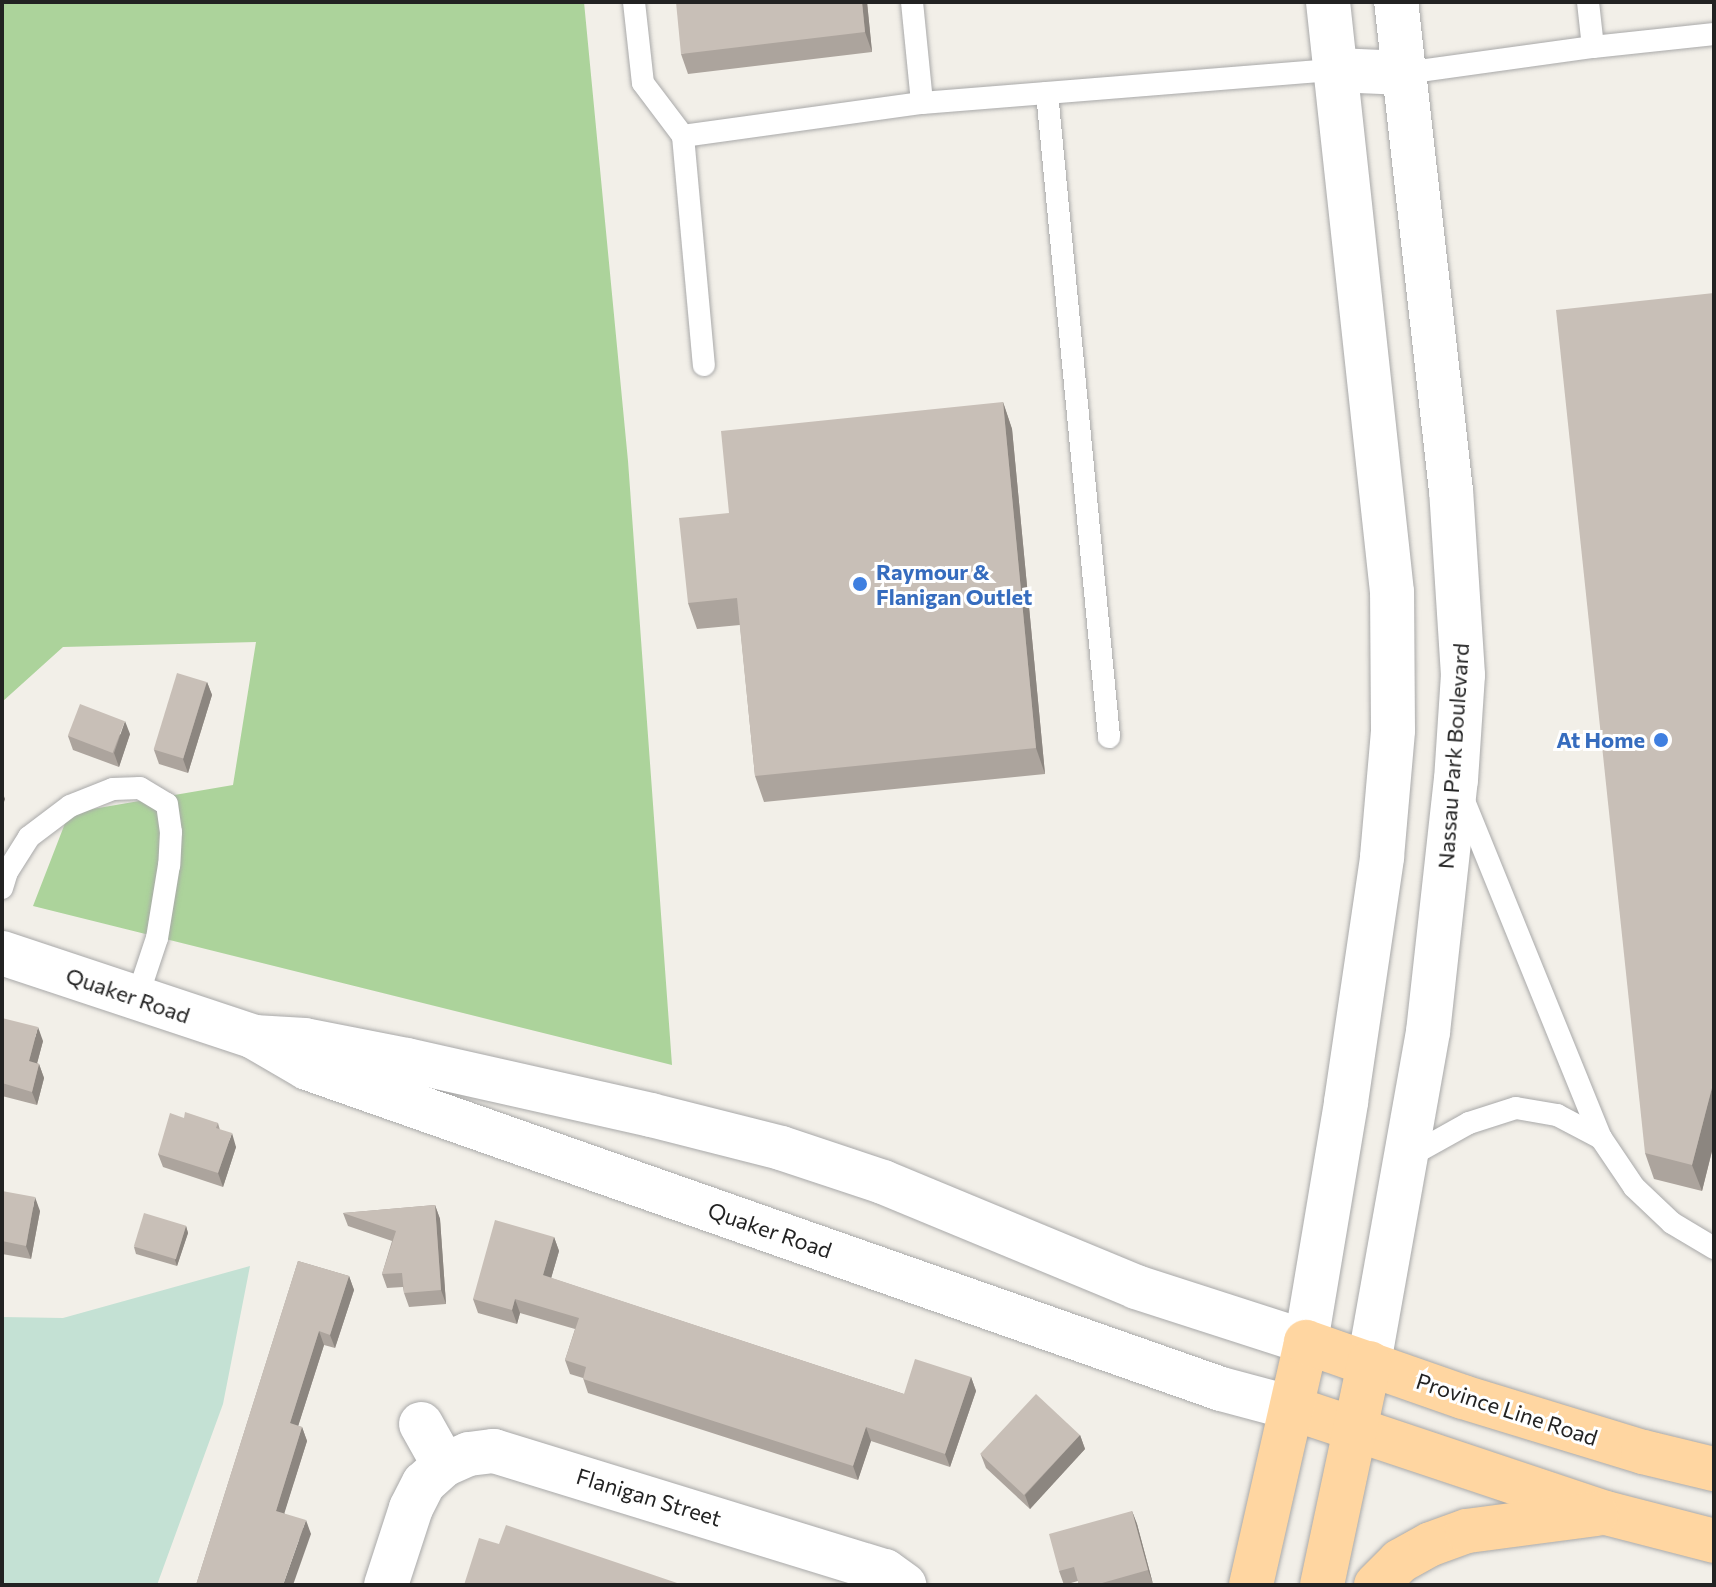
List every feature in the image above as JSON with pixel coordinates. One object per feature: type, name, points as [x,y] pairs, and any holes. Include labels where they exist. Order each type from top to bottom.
[{"type":"main road","name":"Province Line Road","points":[[1306,1342],[1463,1397],[1643,1452],[1714,1469]]},
{"type":"main road","points":[[1251,1585],[1306,1342]]},
{"type":"main road","points":[[1322,1585],[1369,1363]]},
{"type":"main road","points":[[1292,1408],[1606,1513],[1714,1541]]},
{"type":"main road","points":[[1376,1585],[1400,1561],[1431,1544],[1467,1531],[1606,1513]]},
{"type":"street","points":[[1306,1342],[1382,857],[1393,730],[1392,592],[1328,2]]},
{"type":"street","name":"Nassau Park Boulevard","points":[[1369,1363],[1428,1032],[1456,780],[1463,675],[1460,594],[1396,2]]},
{"type":"street","points":[[1335,70],[1405,73]]},
{"type":"street","name":"Quaker Road","points":[[2,953],[254,1037],[322,1073],[1221,1389],[1292,1408]]},
{"type":"street","name":"Quaker Road","points":[[254,1037],[305,1040],[407,1060],[781,1148],[883,1182],[1136,1287],[1306,1342]]},
{"type":"street","points":[[386,1585],[411,1508],[424,1483],[444,1465],[421,1424]]},
{"type":"street","name":"Flanigan Street","points":[[444,1465],[469,1454],[494,1451],[514,1455],[885,1571],[904,1585]]},
{"type":"lane","points":[[634,2],[643,83],[683,136],[704,365]]},
{"type":"lane","points":[[912,2],[922,103]]},
{"type":"lane","points":[[1588,2],[1593,47]]},
{"type":"lane","points":[[1405,73],[1714,34]]},
{"type":"lane","points":[[683,136],[922,103],[1335,70]]},
{"type":"lane","points":[[1047,93],[1109,737]]},
{"type":"lane","points":[[1456,780],[1601,1138],[1634,1187],[1672,1223],[1714,1248]]},
{"type":"lane","points":[[2,888],[7,872],[29,837],[70,806],[113,789],[140,788],[167,804],[171,832],[169,865],[157,938],[137,998]]},
{"type":"lane","points":[[1408,1157],[1469,1123],[1516,1108],[1557,1115],[1601,1138]]},
{"type":"green space","points":[[2,2],[584,2],[628,461],[672,1065],[33,906],[69,813],[233,785],[256,642],[63,647],[2,702]]},
{"type":"green space","points":[[250,1266],[223,1404],[157,1585],[2,1585],[2,1317],[63,1318]]},
{"type":"building","points":[[676,2],[862,2],[865,32],[681,54]]},
{"type":"building","name":"At Home","points":[[1714,293],[1714,1080],[1692,1165],[1645,1153],[1556,310]]},
{"type":"building","name":"Raymour & Flanigan Outlet","points":[[1003,402],[1036,748],[755,776],[737,598],[688,603],[679,518],[729,513],[721,431]]},
{"type":"building","points":[[177,673],[207,682],[183,759],[154,750]]},
{"type":"building","points":[[80,704],[125,721],[113,753],[68,736]]},
{"type":"building","points":[[2,1018],[38,1027],[29,1061],[39,1064],[32,1092],[2,1083]]},
{"type":"building","points":[[185,1112],[218,1123],[216,1128],[232,1133],[218,1173],[158,1154],[170,1113],[184,1118]]},
{"type":"building","points":[[2,1191],[35,1197],[26,1246],[2,1241]]},
{"type":"building","points":[[435,1205],[441,1290],[404,1293],[402,1273],[382,1274],[396,1231],[343,1213]]},
{"type":"building","points":[[144,1213],[186,1226],[176,1259],[134,1246]]},
{"type":"building","points":[[495,1220],[554,1237],[543,1275],[904,1394],[915,1359],[971,1377],[945,1454],[866,1427],[853,1466],[583,1379],[586,1367],[565,1360],[579,1318],[515,1299],[512,1310],[473,1299]]},
{"type":"building","points":[[298,1261],[349,1276],[330,1335],[319,1331],[290,1423],[302,1427],[276,1511],[306,1520],[283,1585],[196,1585]]},
{"type":"building","points":[[1036,1394],[1080,1435],[1024,1495],[980,1454]]},
{"type":"building","points":[[1132,1511],[1148,1570],[1095,1585],[1079,1585],[1074,1567],[1059,1571],[1049,1534]]},
{"type":"building","points":[[506,1525],[683,1585],[464,1585],[479,1538],[499,1544]]},
{"type":"place","name":"Raymour & Flanigan Outlet","points":[[860,584]]},
{"type":"place","name":"At Home","points":[[1661,740]]}]
